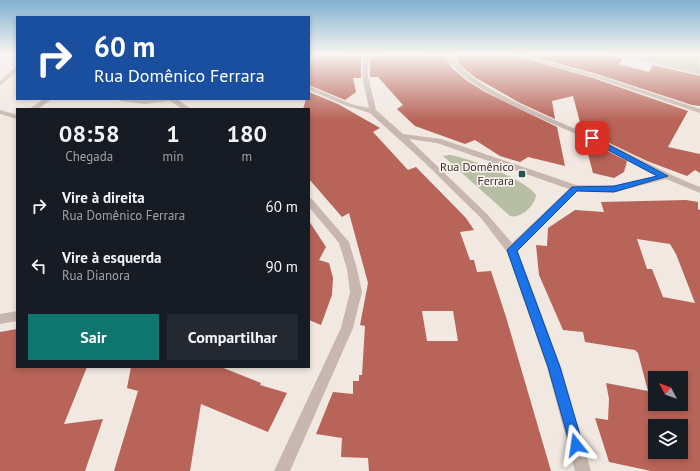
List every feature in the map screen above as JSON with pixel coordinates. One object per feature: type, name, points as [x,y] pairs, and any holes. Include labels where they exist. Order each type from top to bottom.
[{"type":"street","points":[[0,84],[9,76]]},
{"type":"street","points":[[365,76],[373,111]]},
{"type":"street","points":[[467,76],[529,109],[604,144],[664,176],[700,190]]},
{"type":"street","points":[[594,76],[700,111]]},
{"type":"street","points":[[310,88],[349,105],[373,111],[484,216],[512,250],[554,367],[583,471]]},
{"type":"street","points":[[35,108],[47,100]]},
{"type":"street","points":[[128,100],[145,102],[161,100]]},
{"type":"street","points":[[174,100],[186,108]]},
{"type":"street","points":[[0,112],[16,116]]},
{"type":"street","points":[[401,136],[438,141],[575,188],[614,189],[664,176]]},
{"type":"street","points":[[512,250],[575,188]]},
{"type":"street","points":[[282,471],[347,328],[356,292],[352,270],[344,242],[310,202]]},
{"type":"street","points":[[0,319],[16,316]]},
{"type":"green space","points":[[449,155],[469,160],[509,176],[530,189],[536,195],[533,203],[522,214],[518,216],[510,216],[443,156]]},
{"type":"building","points":[[310,76],[361,76],[361,78],[353,78],[356,92],[345,100],[310,85]]},
{"type":"building","points":[[461,76],[485,92],[557,127],[565,166],[528,157],[520,162],[500,156],[475,140],[465,144],[415,126],[397,109],[403,105],[378,77],[370,77]]},
{"type":"building","points":[[473,76],[586,76],[688,111],[668,147],[700,154],[700,173],[695,170],[687,176],[647,161],[582,130],[573,96],[552,101],[555,119],[520,103]]},
{"type":"building","points":[[603,76],[700,76],[700,106],[692,105]]},
{"type":"building","points":[[310,92],[338,104],[380,128],[373,132],[408,170],[416,167],[466,218],[474,230],[460,232],[470,260],[474,260],[477,272],[491,271],[551,471],[369,471],[368,458],[341,457],[342,438],[316,434],[333,392],[353,394],[353,381],[359,381],[359,375],[362,375],[365,326],[360,325],[368,283],[349,213],[342,217],[310,180],[310,108],[303,108],[306,100],[310,100]],"holes":[[[422,311],[453,311],[458,341],[427,341]]]},
{"type":"building","points":[[584,139],[627,161],[624,172],[614,178],[593,173]]},
{"type":"building","points":[[686,200],[698,202],[698,209],[700,210],[700,471],[651,471],[609,462],[595,418],[608,420],[609,399],[606,383],[648,391],[638,353],[635,350],[585,342],[583,332],[563,330],[539,275],[536,245],[547,246],[548,228],[575,210],[604,212],[601,202]],"holes":[[[637,239],[670,244],[676,254],[695,303],[663,297],[652,269],[647,269]]]},
{"type":"building","points":[[310,223],[326,247],[319,260],[329,263],[333,278],[332,295],[321,325],[310,320]]},
{"type":"building","points":[[16,329],[16,368],[87,368],[64,424],[103,419],[85,471],[0,471],[0,332]]},
{"type":"building","points":[[131,368],[224,368],[261,383],[260,385],[287,393],[268,432],[201,404],[190,471],[114,471],[138,391],[127,388]]},
{"type":"place","name":"Rua Domênico Ferrara","points":[[522,174]]},
{"type":"route","points":[[576,445],[554,367],[512,250],[575,188],[601,190],[629,187],[664,176],[592,138]]}]
